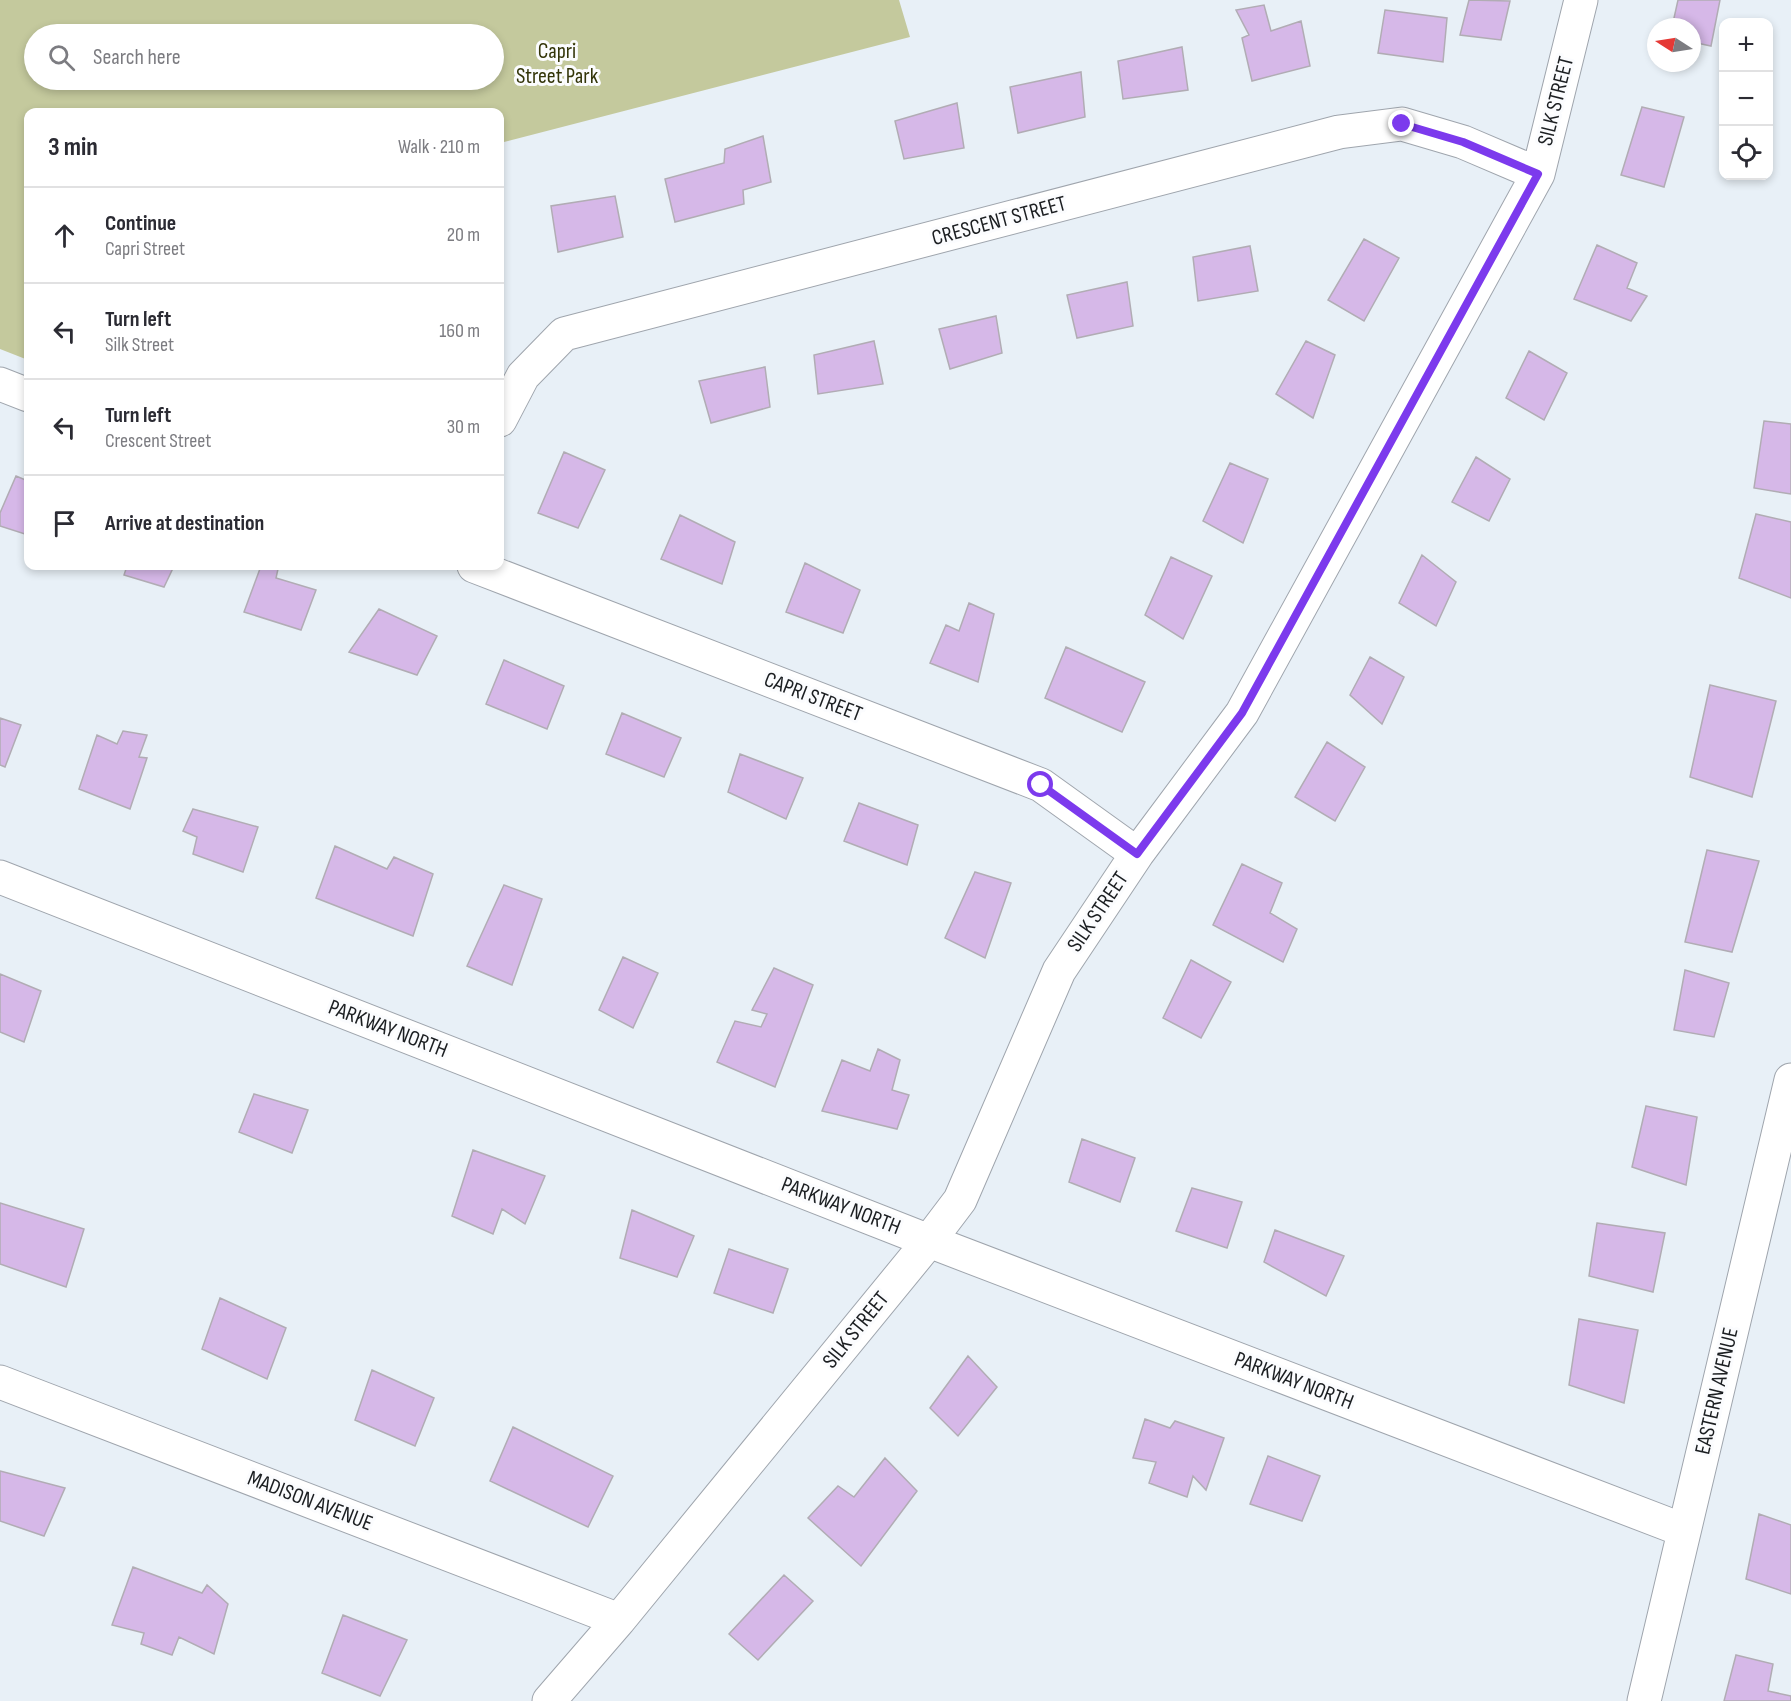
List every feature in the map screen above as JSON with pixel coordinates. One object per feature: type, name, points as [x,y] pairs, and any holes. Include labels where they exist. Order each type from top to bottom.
[{"type":"street","name":"SILK STREET","points":[[549,1701],[619,1620],[960,1200],[1059,971],[1137,854],[1242,713],[1538,174],[1581,0]]},
{"type":"street","name":"CRESCENT STREET","points":[[504,412],[523,376],[564,334],[1338,132],[1402,124],[1463,142],[1538,174]]},
{"type":"street","points":[[0,384],[24,393]]},
{"type":"street","name":"CAPRI STREET","points":[[484,570],[1041,785],[1137,854]]},
{"type":"street","name":"PARKWAY NORTH","points":[[0,877],[929,1240],[1683,1530]]},
{"type":"street","name":"EASTERN AVENUE","points":[[1644,1701],[1791,1080]]},
{"type":"street","name":"MADISON AVENUE","points":[[0,1382],[619,1620]]},
{"type":"green space","name":"Capri Street Park","points":[[0,0],[899,0],[910,37],[504,142],[504,108],[24,108],[24,358],[0,349]]},
{"type":"building","points":[[1469,0],[1510,1],[1501,40],[1460,35]]},
{"type":"building","points":[[1678,0],[1720,0],[1711,46],[1701,44],[1701,18],[1674,18]]},
{"type":"building","points":[[1264,5],[1271,31],[1301,21],[1310,66],[1252,81],[1242,38],[1249,35],[1236,10]]},
{"type":"building","points":[[1385,10],[1447,18],[1443,62],[1378,53]]},
{"type":"building","points":[[1182,47],[1188,90],[1123,99],[1118,61]]},
{"type":"building","points":[[1081,72],[1085,117],[1018,133],[1010,87]]},
{"type":"building","points":[[957,103],[964,148],[904,159],[895,121]]},
{"type":"building","points":[[1642,107],[1684,117],[1664,187],[1621,175]]},
{"type":"building","points":[[763,136],[771,182],[743,190],[744,204],[675,222],[665,179],[724,163],[725,149]]},
{"type":"building","points":[[615,196],[623,237],[558,252],[551,206]]},
{"type":"building","points":[[1364,239],[1399,258],[1364,321],[1328,300]]},
{"type":"building","points":[[1597,245],[1637,263],[1627,288],[1647,296],[1631,321],[1574,299]]},
{"type":"building","points":[[1250,246],[1258,291],[1198,301],[1193,257]]},
{"type":"building","points":[[1127,282],[1133,326],[1077,338],[1067,295]]},
{"type":"building","points":[[996,316],[1002,353],[950,369],[939,329]]},
{"type":"building","points":[[874,341],[883,384],[818,394],[814,355]]},
{"type":"building","points":[[1306,341],[1335,355],[1313,418],[1276,394]]},
{"type":"building","points":[[1529,351],[1567,373],[1544,420],[1506,398]]},
{"type":"building","points":[[765,367],[770,407],[711,423],[699,381]]},
{"type":"building","points":[[1764,421],[1791,424],[1791,494],[1754,488]]},
{"type":"building","points":[[564,452],[605,470],[578,528],[538,513]]},
{"type":"building","points":[[1476,457],[1510,479],[1489,521],[1452,502]]},
{"type":"building","points":[[1230,463],[1268,479],[1243,543],[1203,521]]},
{"type":"building","points":[[16,476],[24,479],[24,534],[0,526],[0,513]]},
{"type":"building","points":[[1756,514],[1791,522],[1791,598],[1739,578]]},
{"type":"building","points":[[680,515],[735,542],[722,584],[661,559]]},
{"type":"building","points":[[1422,555],[1456,582],[1436,626],[1399,603]]},
{"type":"building","points":[[1171,557],[1212,576],[1183,639],[1145,615]]},
{"type":"building","points":[[805,563],[860,590],[843,633],[786,612]]},
{"type":"building","points":[[126,570],[172,570],[164,587],[124,575]]},
{"type":"building","points":[[260,570],[278,570],[276,578],[316,590],[301,630],[244,612]]},
{"type":"building","points":[[969,603],[994,614],[978,682],[930,663],[946,625],[959,631]]},
{"type":"building","points":[[379,609],[437,636],[417,675],[349,652]]},
{"type":"building","points":[[1066,647],[1145,682],[1122,732],[1045,698]]},
{"type":"building","points":[[1370,657],[1404,677],[1382,724],[1350,695]]},
{"type":"building","points":[[504,660],[564,686],[547,729],[486,704]]},
{"type":"building","points":[[1710,685],[1776,701],[1752,797],[1690,777]]},
{"type":"building","points":[[622,713],[681,738],[664,777],[606,754]]},
{"type":"building","points":[[0,718],[21,725],[5,767],[0,765]]},
{"type":"building","points":[[123,731],[147,735],[139,757],[147,758],[130,809],[79,789],[97,735],[117,744]]},
{"type":"building","points":[[1327,742],[1365,767],[1335,821],[1295,797]]},
{"type":"building","points":[[740,754],[803,778],[786,819],[728,792]]},
{"type":"building","points":[[859,803],[918,825],[907,865],[844,841]]},
{"type":"building","points":[[193,809],[258,827],[243,872],[193,854],[197,837],[183,831]]},
{"type":"building","points":[[335,846],[387,869],[394,857],[433,874],[413,936],[316,898]]},
{"type":"building","points":[[1707,850],[1759,861],[1732,952],[1685,942]]},
{"type":"building","points":[[1242,864],[1282,883],[1270,913],[1297,929],[1283,962],[1213,925]]},
{"type":"building","points":[[975,872],[1011,883],[985,958],[945,938]]},
{"type":"building","points":[[504,885],[542,899],[512,985],[467,966]]},
{"type":"building","points":[[623,957],[658,973],[633,1028],[599,1010]]},
{"type":"building","points":[[1191,960],[1231,982],[1201,1038],[1163,1018]]},
{"type":"building","points":[[774,968],[813,985],[775,1087],[717,1062],[735,1021],[761,1027],[767,1014],[752,1010]]},
{"type":"building","points":[[1685,970],[1729,983],[1714,1037],[1674,1030]]},
{"type":"building","points":[[0,974],[41,991],[24,1042],[0,1032]]},
{"type":"building","points":[[878,1049],[900,1060],[892,1090],[909,1095],[897,1129],[822,1111],[842,1060],[870,1071]]},
{"type":"building","points":[[254,1094],[308,1110],[292,1153],[239,1132]]},
{"type":"building","points":[[1646,1106],[1697,1117],[1686,1185],[1632,1167]]},
{"type":"building","points":[[1082,1139],[1135,1158],[1120,1202],[1069,1182]]},
{"type":"building","points":[[473,1150],[545,1176],[525,1224],[502,1209],[493,1234],[452,1216]]},
{"type":"building","points":[[1192,1188],[1242,1202],[1227,1248],[1176,1231]]},
{"type":"building","points":[[0,1203],[84,1229],[66,1287],[0,1264]]},
{"type":"building","points":[[632,1210],[694,1236],[677,1277],[620,1258]]},
{"type":"building","points":[[1597,1223],[1665,1233],[1653,1292],[1589,1276]]},
{"type":"building","points":[[1275,1230],[1344,1256],[1326,1296],[1264,1262]]},
{"type":"building","points":[[729,1249],[788,1269],[773,1313],[714,1293]]},
{"type":"building","points":[[220,1298],[286,1328],[267,1379],[202,1349]]},
{"type":"building","points":[[1579,1319],[1638,1330],[1624,1403],[1569,1385]]},
{"type":"building","points":[[968,1356],[997,1387],[958,1436],[930,1408]]},
{"type":"building","points":[[372,1370],[434,1398],[415,1446],[355,1420]]},
{"type":"building","points":[[1145,1419],[1170,1428],[1175,1421],[1224,1438],[1206,1490],[1193,1476],[1187,1497],[1149,1483],[1156,1462],[1133,1458]]},
{"type":"building","points":[[513,1427],[613,1476],[588,1527],[490,1481]]},
{"type":"building","points":[[1268,1456],[1320,1476],[1302,1521],[1250,1504]]},
{"type":"building","points":[[885,1458],[917,1491],[861,1566],[808,1518],[838,1486],[854,1497]]},
{"type":"building","points":[[0,1471],[65,1488],[44,1536],[0,1521]]},
{"type":"building","points":[[1759,1514],[1791,1525],[1791,1594],[1746,1579]]},
{"type":"building","points":[[133,1567],[202,1593],[207,1585],[228,1604],[214,1654],[179,1637],[172,1655],[141,1644],[144,1633],[112,1625]]},
{"type":"building","points":[[784,1575],[813,1601],[758,1660],[729,1634]]},
{"type":"building","points":[[343,1615],[407,1640],[380,1696],[322,1673]]},
{"type":"building","points":[[1736,1655],[1773,1664],[1768,1691],[1791,1696],[1791,1701],[1724,1701]]},
{"type":"route","points":[[1041,785],[1137,854],[1242,713],[1538,174],[1463,142],[1402,124]]}]
